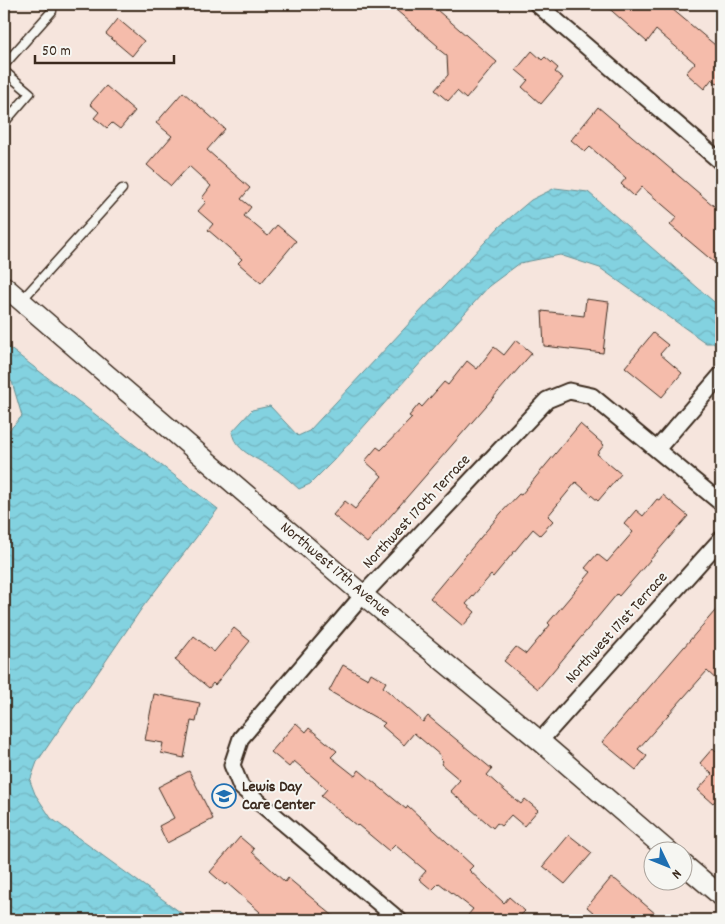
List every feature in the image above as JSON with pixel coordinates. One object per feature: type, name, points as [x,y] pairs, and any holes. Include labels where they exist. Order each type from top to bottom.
[{"type":"street","points":[[537,4],[721,162]]},
{"type":"street","name":"Northwest 17th Avenue","points":[[4,286],[363,595],[540,741],[657,842]]},
{"type":"street","points":[[721,376],[658,448],[721,503]]},
{"type":"street","name":"Northwest 170th Terrace","points":[[399,920],[241,788],[232,765],[241,738],[363,595],[547,400],[569,391],[592,396],[658,448]]},
{"type":"street","name":"Northwest 171st Terrace","points":[[540,741],[721,539]]},
{"type":"street","points":[[692,871],[721,896]]},
{"type":"lane","points":[[4,65],[52,11]]},
{"type":"lane","points":[[4,70],[30,93],[4,123]]},
{"type":"lane","points":[[21,301],[122,190]]},
{"type":"water","points":[[555,188],[588,192],[721,308],[721,339],[718,343],[706,343],[600,268],[560,255],[520,263],[489,286],[334,460],[310,484],[299,489],[278,471],[250,455],[238,445],[232,432],[252,410],[270,406],[298,436],[309,431],[499,227],[531,200]]},
{"type":"water","points":[[4,344],[218,509],[142,608],[37,762],[30,781],[35,794],[51,818],[191,920],[4,920],[4,436],[22,416],[12,382],[4,375]]},
{"type":"building","points":[[389,4],[442,4],[437,10],[497,62],[466,99],[457,91],[448,101],[435,90],[448,75],[447,56]]},
{"type":"building","points":[[604,4],[666,4],[721,50],[721,86],[712,79],[704,89],[686,73],[695,63],[656,30],[647,42]]},
{"type":"building","points":[[118,19],[144,41],[132,56],[106,34]]},
{"type":"building","points":[[532,51],[542,60],[545,57],[558,68],[555,72],[563,78],[541,104],[522,87],[528,80],[516,70]]},
{"type":"building","points":[[106,86],[135,111],[120,129],[112,123],[107,128],[94,118],[99,112],[90,104]]},
{"type":"building","points":[[183,92],[225,129],[207,150],[250,188],[241,199],[251,207],[244,216],[268,236],[277,225],[296,241],[261,283],[238,263],[242,259],[208,230],[213,224],[198,211],[206,202],[202,198],[211,186],[189,166],[171,186],[147,165],[172,136],[156,123]]},
{"type":"building","points":[[598,107],[721,212],[721,268],[670,225],[677,217],[642,187],[634,196],[621,184],[626,178],[590,147],[585,152],[571,140]]},
{"type":"building","points":[[586,299],[609,302],[603,353],[544,346],[542,311],[584,316]]},
{"type":"building","points":[[653,333],[668,345],[660,354],[682,373],[662,397],[625,367]]},
{"type":"building","points":[[516,340],[532,353],[367,543],[333,515],[345,501],[355,509],[382,476],[365,461],[377,447],[381,450],[412,418],[409,416],[419,404],[422,407],[444,382],[448,385],[467,361],[477,369],[494,347],[504,355]]},
{"type":"building","points":[[580,424],[604,445],[597,454],[621,474],[598,501],[576,482],[548,516],[553,521],[540,535],[533,529],[493,577],[491,575],[466,604],[475,612],[463,626],[430,598],[501,513],[519,494],[521,495]]},
{"type":"building","points":[[663,495],[688,516],[619,596],[617,594],[538,689],[504,661],[516,647],[526,654],[550,625],[548,623],[591,572],[585,568],[597,554],[607,562],[633,532],[624,524],[636,510],[643,516],[657,499],[659,500]]},
{"type":"building","points":[[721,604],[721,684],[707,671],[638,749],[647,756],[636,770],[602,742]]},
{"type":"building","points":[[234,628],[250,641],[215,685],[213,683],[209,688],[175,660],[194,636],[214,652]]},
{"type":"building","points":[[343,665],[368,679],[371,673],[386,682],[383,687],[423,722],[428,716],[492,769],[487,775],[505,791],[521,804],[525,799],[538,810],[524,826],[511,815],[501,826],[497,823],[493,828],[450,791],[460,780],[441,764],[443,761],[440,758],[441,756],[414,733],[404,745],[382,726],[385,723],[329,691]]},
{"type":"building","points":[[154,694],[200,703],[196,722],[191,721],[184,758],[161,753],[163,743],[145,740]]},
{"type":"building","points":[[296,723],[306,732],[309,728],[337,751],[331,757],[355,776],[359,770],[406,809],[408,806],[473,866],[469,870],[504,903],[509,897],[525,911],[516,920],[464,920],[473,909],[439,883],[432,890],[419,879],[426,871],[395,845],[389,851],[321,796],[327,789],[294,761],[289,767],[271,752]]},
{"type":"building","points":[[713,748],[721,756],[721,795],[713,803],[698,790],[712,774],[700,763]]},
{"type":"building","points":[[189,771],[213,819],[167,843],[159,826],[174,818],[158,787]]},
{"type":"building","points":[[569,835],[592,853],[565,884],[543,866]]},
{"type":"building","points":[[240,837],[254,849],[252,852],[285,882],[288,878],[338,920],[253,920],[260,912],[227,883],[225,885],[210,872]]},
{"type":"building","points":[[611,878],[616,880],[663,920],[602,920],[587,907]]},
{"type":"place","name":"Lewis Day Care Center","points":[[224,796]]}]
